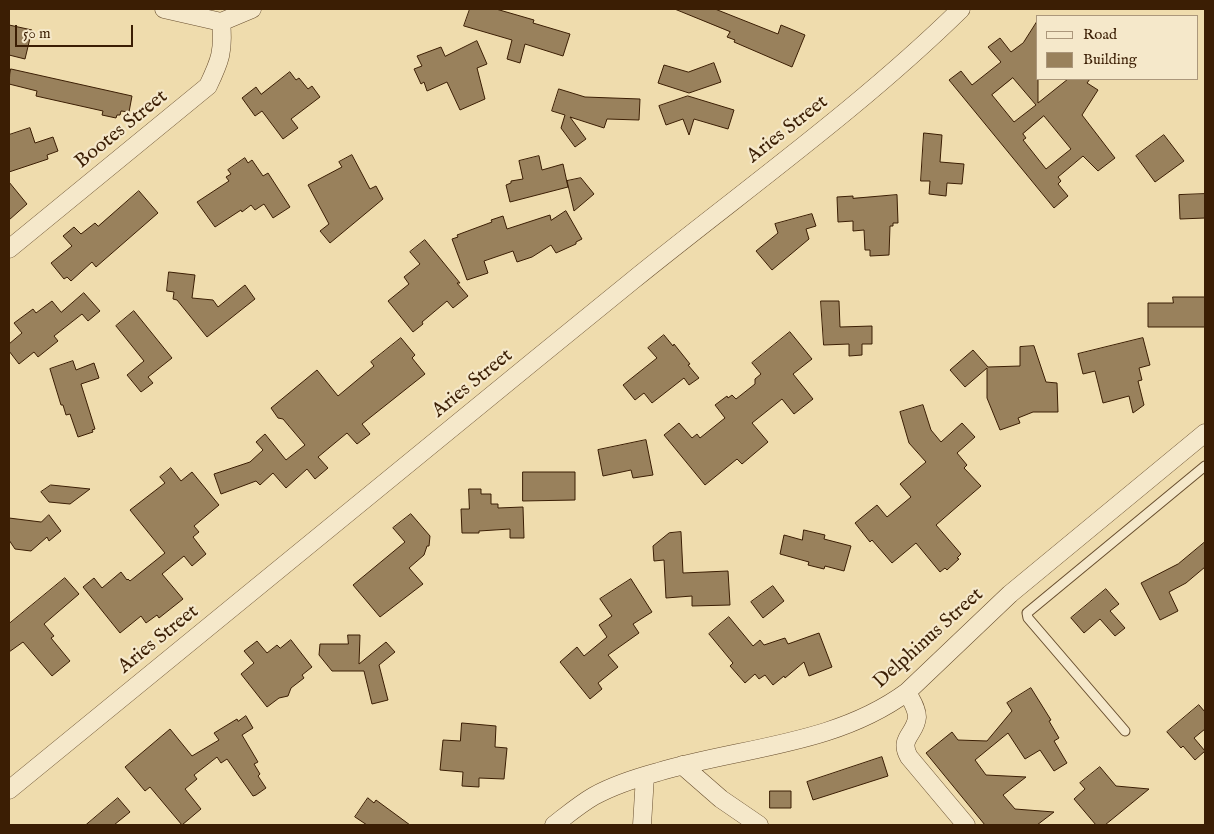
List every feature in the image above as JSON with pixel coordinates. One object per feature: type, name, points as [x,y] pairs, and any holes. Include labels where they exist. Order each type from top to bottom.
[{"type":"street","points":[[164,9],[221,22],[252,9]]},
{"type":"street","name":"Aries Street","points":[[9,790],[681,241],[849,109],[927,43],[962,9]]},
{"type":"street","name":"Bootes Street","points":[[9,249],[208,86],[221,58],[223,42],[221,22]]},
{"type":"street","name":"Delphinus Street","points":[[554,825],[572,810],[595,796],[621,784],[682,765],[795,741],[872,714],[907,692],[1010,594],[1205,433]]},
{"type":"street","points":[[907,692],[917,711],[917,720],[906,741],[905,750],[966,825]]},
{"type":"street","points":[[682,765],[721,799],[759,825]]},
{"type":"street","points":[[642,825],[645,776]]},
{"type":"lane","points":[[1125,730],[1028,618],[1028,613],[1205,466]]},
{"type":"building","points":[[470,9],[496,9],[534,20],[533,23],[570,34],[563,56],[525,44],[520,63],[507,59],[512,40],[464,26]]},
{"type":"building","points":[[675,9],[715,9],[778,34],[781,25],[805,35],[792,67],[734,42],[735,40],[727,37],[730,32]]},
{"type":"building","points":[[1036,23],[1038,103],[1067,80],[1089,80],[1087,83],[1098,90],[1082,115],[1115,158],[1098,171],[1083,156],[1058,177],[1061,181],[1058,184],[1068,196],[1054,208],[949,80],[961,71],[972,85],[1001,62],[988,47],[1000,38],[1011,52],[1023,43]],"holes":[[[1013,78],[1036,105],[1014,122],[992,95]],[[1044,116],[1071,149],[1046,169],[1023,140],[1026,138],[1023,134]]]},
{"type":"building","points":[[9,25],[32,30],[25,59],[9,55]]},
{"type":"building","points":[[477,41],[487,64],[477,68],[485,99],[460,110],[447,82],[427,91],[424,82],[421,84],[414,69],[422,66],[417,56],[441,47],[445,56]]},
{"type":"building","points":[[714,63],[721,82],[689,93],[658,83],[664,65],[688,72]]},
{"type":"building","points":[[11,69],[132,96],[129,112],[121,111],[120,115],[117,115],[116,118],[102,115],[103,111],[36,96],[37,91],[9,84]]},
{"type":"building","points":[[290,72],[296,80],[299,78],[308,89],[312,86],[320,97],[291,119],[298,128],[283,139],[262,111],[255,116],[242,98],[256,87],[261,94]]},
{"type":"building","points":[[559,89],[585,97],[640,99],[639,120],[607,119],[604,128],[570,117],[586,139],[575,147],[561,128],[565,115],[552,111]]},
{"type":"building","points":[[688,96],[734,110],[728,129],[694,119],[689,135],[683,119],[666,125],[659,106]]},
{"type":"building","points":[[30,128],[35,143],[53,137],[58,151],[47,155],[48,159],[9,172],[9,135]]},
{"type":"building","points":[[924,133],[942,135],[940,162],[964,164],[962,184],[947,183],[946,196],[929,194],[930,181],[921,181]]},
{"type":"building","points":[[1164,135],[1184,161],[1155,182],[1136,156]]},
{"type":"building","points":[[352,155],[370,189],[376,186],[383,199],[330,243],[320,231],[329,224],[308,185],[342,167],[339,162]]},
{"type":"building","points":[[539,156],[542,170],[563,164],[568,187],[510,202],[506,185],[511,183],[511,181],[523,179],[519,161]]},
{"type":"building","points":[[245,158],[248,163],[252,160],[263,176],[268,173],[290,207],[273,218],[264,204],[255,210],[251,205],[215,227],[197,202],[229,181],[226,177],[231,174],[228,170]]},
{"type":"building","points":[[581,178],[594,194],[574,211],[567,181]]},
{"type":"building","points":[[9,182],[27,204],[9,220]]},
{"type":"building","points":[[139,191],[158,213],[96,267],[92,262],[71,281],[67,277],[64,279],[51,263],[72,246],[63,236],[74,227],[81,234],[95,223],[98,226]]},
{"type":"building","points":[[1205,194],[1205,218],[1180,219],[1179,195]]},
{"type":"building","points":[[897,195],[898,223],[893,223],[893,226],[890,226],[889,255],[870,256],[870,250],[865,250],[864,230],[853,231],[853,221],[838,222],[837,197],[853,196],[853,198]]},
{"type":"building","points":[[566,211],[582,239],[576,242],[576,244],[556,253],[551,245],[532,257],[517,262],[513,251],[484,261],[488,273],[467,280],[452,239],[458,237],[457,235],[503,216],[507,229],[550,215],[551,220]]},
{"type":"building","points":[[812,214],[816,226],[806,229],[809,239],[772,270],[756,251],[778,233],[775,224]]},
{"type":"building","points":[[425,240],[460,283],[457,283],[468,296],[453,308],[447,301],[413,332],[388,301],[409,284],[404,277],[420,264],[410,252]]},
{"type":"building","points":[[169,272],[195,275],[192,298],[213,300],[218,307],[245,285],[255,299],[207,337],[177,300],[173,299],[174,292],[167,291]]},
{"type":"building","points":[[84,293],[100,311],[88,321],[82,314],[54,336],[58,341],[38,357],[34,352],[19,364],[9,351],[9,344],[22,333],[14,323],[33,309],[36,313],[52,301],[61,312]]},
{"type":"building","points":[[1173,297],[1205,297],[1205,327],[1148,327],[1148,303],[1173,303]]},
{"type":"building","points":[[821,301],[839,301],[840,327],[872,326],[872,344],[862,344],[862,355],[849,356],[849,344],[824,345]]},
{"type":"building","points":[[134,311],[172,358],[148,377],[153,383],[141,392],[127,375],[144,361],[116,326]]},
{"type":"building","points":[[790,332],[812,359],[793,374],[813,399],[794,414],[782,399],[752,423],[768,442],[742,464],[737,459],[705,485],[664,435],[679,423],[692,438],[697,434],[700,438],[725,418],[715,405],[727,396],[728,398],[732,395],[736,399],[755,384],[755,379],[761,374],[752,363]]},
{"type":"building","points":[[664,335],[673,346],[674,344],[699,378],[689,385],[684,378],[652,403],[644,393],[635,400],[623,385],[657,358],[648,348]]},
{"type":"building","points":[[401,338],[415,355],[412,358],[425,374],[362,424],[370,434],[357,444],[347,433],[318,457],[328,468],[315,479],[307,469],[286,488],[273,473],[260,485],[256,481],[221,494],[214,474],[250,462],[263,450],[256,442],[265,434],[286,460],[305,445],[283,419],[278,418],[271,408],[317,370],[338,396],[374,366],[371,362]]},
{"type":"building","points":[[1143,338],[1150,365],[1139,368],[1142,380],[1138,381],[1144,405],[1133,413],[1129,396],[1103,403],[1095,371],[1083,374],[1078,354]]},
{"type":"building","points":[[1034,346],[1046,382],[1057,383],[1058,412],[1033,412],[1018,418],[1020,423],[1000,430],[987,398],[987,368],[965,387],[950,370],[973,350],[988,367],[1020,366],[1020,347]]},
{"type":"building","points":[[73,361],[76,370],[94,363],[99,378],[81,384],[95,429],[92,430],[93,432],[78,437],[70,414],[66,415],[63,405],[61,405],[50,369]]},
{"type":"building","points":[[923,405],[931,430],[941,442],[962,423],[975,437],[957,453],[967,465],[964,468],[981,486],[936,525],[961,554],[957,558],[959,559],[947,570],[945,568],[940,572],[916,543],[892,563],[872,540],[870,542],[855,523],[877,505],[887,517],[911,497],[900,484],[926,462],[909,443],[900,412]]},
{"type":"building","points":[[646,440],[653,475],[633,478],[631,470],[603,476],[598,450]]},
{"type":"building","points":[[171,468],[181,481],[192,472],[219,505],[194,526],[199,532],[193,537],[206,554],[192,566],[184,556],[162,574],[183,599],[159,618],[157,615],[146,623],[141,616],[120,633],[83,587],[94,578],[102,588],[121,572],[130,581],[165,553],[130,510],[165,483],[160,477]]},
{"type":"building","points":[[523,472],[575,472],[575,500],[523,501]]},
{"type":"building","points":[[51,485],[90,489],[70,504],[49,502],[41,492]]},
{"type":"building","points":[[469,489],[481,489],[481,494],[491,494],[491,504],[498,504],[498,508],[523,507],[524,538],[510,538],[510,529],[462,533],[461,509],[469,509]]},
{"type":"building","points":[[411,514],[430,536],[429,546],[427,546],[424,555],[409,568],[423,584],[380,617],[353,585],[405,542],[393,528]]},
{"type":"building","points":[[49,515],[61,531],[49,541],[47,537],[31,551],[15,549],[9,540],[9,518],[41,522]]},
{"type":"building","points":[[804,530],[825,535],[824,539],[851,546],[844,571],[825,566],[824,569],[808,565],[809,562],[780,554],[784,535],[802,540]]},
{"type":"building","points":[[681,532],[683,573],[728,571],[730,605],[692,606],[692,596],[666,598],[664,560],[654,561],[653,546],[669,533]]},
{"type":"building","points":[[1205,542],[1205,567],[1186,583],[1169,592],[1178,611],[1160,620],[1141,583],[1178,564]]},
{"type":"building","points":[[65,578],[79,594],[44,624],[54,636],[51,638],[70,661],[52,676],[23,642],[9,652],[9,624]]},
{"type":"building","points":[[631,579],[652,612],[633,624],[639,633],[608,655],[618,667],[598,683],[602,689],[590,699],[560,662],[577,647],[584,656],[607,637],[599,625],[612,616],[600,599]]},
{"type":"building","points":[[773,586],[784,601],[763,618],[751,602]]},
{"type":"building","points":[[1106,589],[1119,604],[1110,611],[1125,628],[1115,636],[1100,619],[1084,633],[1071,618]]},
{"type":"building","points":[[729,617],[753,646],[760,640],[764,645],[785,638],[788,644],[819,633],[832,667],[809,676],[804,662],[785,678],[784,676],[773,685],[765,675],[759,679],[755,674],[745,683],[730,666],[733,663],[709,634]]},
{"type":"building","points":[[348,635],[360,635],[359,664],[386,642],[395,652],[379,665],[388,700],[372,704],[364,671],[332,671],[319,655],[320,644],[348,644]]},
{"type":"building","points":[[291,640],[312,667],[302,675],[304,678],[291,688],[288,696],[279,698],[267,707],[241,674],[254,663],[244,651],[257,641],[267,653],[277,645],[280,648]]},
{"type":"building","points":[[1031,688],[1051,720],[1049,721],[1059,738],[1054,741],[1067,763],[1054,771],[1040,750],[1025,759],[1008,733],[975,760],[986,775],[1026,777],[1003,795],[1015,809],[1054,812],[1037,825],[985,825],[926,753],[952,732],[958,740],[987,741],[1012,711],[1007,703]]},
{"type":"building","points":[[1199,705],[1205,712],[1205,729],[1194,738],[1205,751],[1195,760],[1167,732]]},
{"type":"building","points":[[246,716],[253,728],[242,735],[258,762],[254,764],[260,774],[258,776],[266,788],[256,795],[253,796],[227,759],[221,763],[217,757],[194,775],[197,779],[185,789],[201,809],[182,825],[150,787],[145,791],[125,767],[170,729],[192,756],[219,740],[214,733],[237,719],[238,721]]},
{"type":"building","points":[[462,723],[496,726],[495,747],[507,748],[504,779],[479,778],[479,787],[462,786],[463,772],[440,770],[443,740],[460,741]]},
{"type":"building","points":[[882,757],[888,776],[813,800],[807,782]]},
{"type":"building","points":[[1100,767],[1116,786],[1149,789],[1105,825],[1096,825],[1074,799],[1085,789],[1080,783]]},
{"type":"building","points":[[770,791],[791,791],[791,808],[770,808]]},
{"type":"building","points":[[118,798],[130,812],[114,825],[86,825]]},
{"type":"building","points":[[368,798],[374,803],[376,800],[410,825],[367,825],[355,817]]}]
